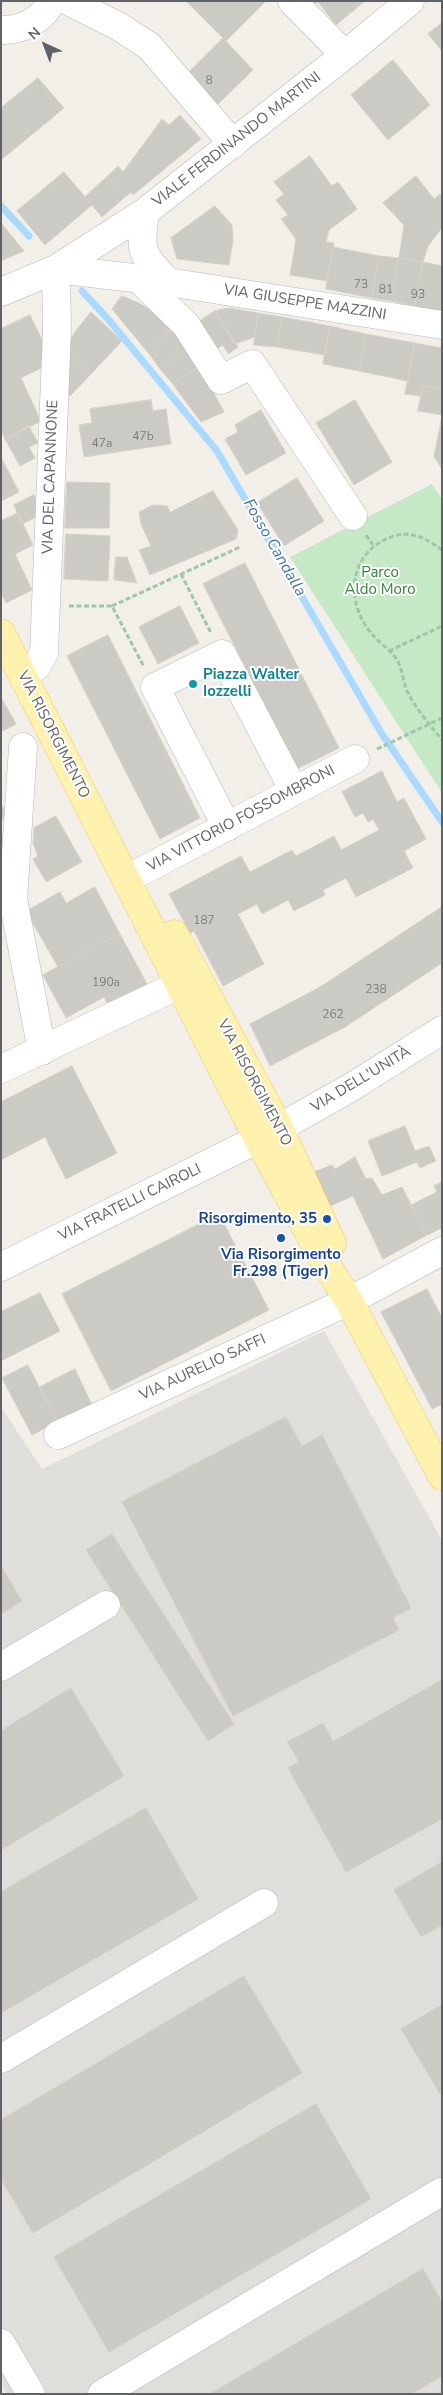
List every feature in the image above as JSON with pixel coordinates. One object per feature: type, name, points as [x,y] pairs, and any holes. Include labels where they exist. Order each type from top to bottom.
[{"type":"main road","name":"VIA RISORGIMENTO","points":[[1,633],[130,884],[179,985],[268,1134]]},
{"type":"main road","name":"VIA RISORGIMENTO","points":[[130,884],[144,906],[174,933],[346,1297],[442,1476]]},
{"type":"main road","name":"VIA RISORGIMENTO","points":[[149,924],[179,966],[268,1134],[266,1140],[272,1146],[337,1266],[346,1297]]},
{"type":"street","points":[[1,30],[20,28],[37,18],[51,1]]},
{"type":"street","points":[[68,1],[118,26],[149,46],[233,144]]},
{"type":"street","points":[[292,1],[346,55]]},
{"type":"street","name":"VIALE FERDINANDO MARTINI","points":[[1,292],[56,269],[145,212],[346,55],[410,1]]},
{"type":"street","points":[[145,212],[141,245],[150,262],[168,282]]},
{"type":"street","name":"VIA GIUSEPPE MAZZINI","points":[[56,269],[168,282],[442,325]]},
{"type":"street","name":"VIA DEL CAPANNONE","points":[[23,674],[37,666],[44,653],[57,330],[56,269]]},
{"type":"street","points":[[139,279],[186,326],[221,380],[252,364],[353,516]]},
{"type":"street","points":[[227,827],[155,687],[222,654],[294,791]]},
{"type":"street","points":[[42,1052],[13,899],[12,752],[51,733]]},
{"type":"street","name":"VIA VITTORIO FOSSOMBRONI","points":[[130,884],[227,827],[355,760]]},
{"type":"street","points":[[1,1069],[42,1052],[179,985]]},
{"type":"street","name":"VIA DELL'UNITÀ","points":[[268,1134],[350,1088],[442,1030]]},
{"type":"street","name":"VIA FRATELLI CAIROLI","points":[[1,1267],[268,1134]]},
{"type":"street","name":"VIA AURELIO SAFFI","points":[[58,1435],[442,1251]]},
{"type":"street","points":[[1,1667],[106,1605]]},
{"type":"street","points":[[1,2059],[264,1904]]},
{"type":"street","points":[[102,2394],[441,2192]]},
{"type":"street","points":[[1,2343],[31,2394]]},
{"type":"path","points":[[442,550],[419,535],[399,534],[373,545],[362,558],[356,572],[354,588],[358,612],[371,633],[398,662],[407,691],[442,740]]},
{"type":"path","points":[[46,606],[112,606],[240,547]]},
{"type":"path","points":[[181,574],[222,654]]},
{"type":"path","points":[[112,606],[155,687]]},
{"type":"path","points":[[389,651],[442,626]]},
{"type":"path","points":[[380,747],[442,718]]},
{"type":"shaded area","points":[[324,1331],[442,1540],[442,2394],[7,2394],[1,2384],[1,1407],[42,1469]]},
{"type":"green space","name":"Parco Aldo Moro","points":[[432,484],[442,499],[442,793],[290,557]]},
{"type":"building","points":[[266,1],[226,41],[187,2]]},
{"type":"building","points":[[307,1],[365,1],[336,25],[318,2],[311,7]]},
{"type":"building","points":[[442,23],[442,51],[428,34]]},
{"type":"building","points":[[223,38],[253,70],[218,104],[188,73]]},
{"type":"building","points":[[393,60],[430,105],[388,140],[351,95]]},
{"type":"building","points":[[38,78],[64,108],[1,160],[1,108]]},
{"type":"building","points":[[180,115],[201,139],[133,195],[131,192],[125,197],[108,176],[118,166],[123,172],[162,119],[169,125]]},
{"type":"building","points":[[310,156],[332,186],[338,182],[357,209],[329,230],[326,242],[334,243],[327,281],[290,275],[296,239],[281,219],[288,215],[276,200],[284,194],[274,182]]},
{"type":"building","points":[[64,172],[92,205],[45,245],[17,211]]},
{"type":"building","points":[[108,176],[125,197],[102,217],[85,197]]},
{"type":"building","points":[[416,176],[434,199],[442,193],[442,228],[428,246],[423,262],[399,258],[404,225],[383,203]]},
{"type":"building","points":[[215,206],[232,225],[233,240],[229,265],[177,259],[171,238]]},
{"type":"building","points":[[1,223],[24,251],[1,261]]},
{"type":"building","points":[[333,247],[379,256],[372,298],[326,289]]},
{"type":"building","points":[[379,256],[399,258],[391,301],[372,298]]},
{"type":"building","points":[[399,258],[423,262],[414,306],[391,301]]},
{"type":"building","points":[[423,262],[442,266],[442,311],[414,306]]},
{"type":"building","points":[[122,296],[139,303],[174,325],[150,355],[112,309]]},
{"type":"building","points":[[229,308],[258,313],[255,337],[235,344],[215,311]]},
{"type":"building","points":[[215,311],[238,347],[228,354],[223,345],[208,355],[190,327]]},
{"type":"building","points":[[91,312],[122,341],[90,375],[64,350]]},
{"type":"building","points":[[258,313],[282,317],[277,347],[254,345]]},
{"type":"building","points":[[30,315],[53,362],[21,378],[41,421],[5,439],[1,430],[1,329]]},
{"type":"building","points":[[282,317],[330,326],[325,355],[277,347]]},
{"type":"building","points":[[174,325],[189,347],[160,369],[150,355]]},
{"type":"building","points":[[330,326],[366,334],[359,371],[323,364]]},
{"type":"building","points":[[366,334],[415,343],[408,381],[359,371]]},
{"type":"building","points":[[415,343],[442,348],[442,389],[423,386],[420,396],[405,394]]},
{"type":"building","points":[[189,347],[200,367],[172,383],[160,369]]},
{"type":"building","points":[[64,350],[90,375],[70,396],[58,385]]},
{"type":"building","points":[[200,367],[224,412],[201,422],[172,383]]},
{"type":"building","points":[[423,386],[442,389],[442,415],[418,411]]},
{"type":"building","points":[[151,400],[153,411],[166,409],[171,444],[84,457],[79,425],[92,423],[90,409]]},
{"type":"building","points":[[355,400],[392,462],[354,485],[316,423]]},
{"type":"building","points":[[261,410],[286,453],[246,475],[225,439],[238,432],[235,425]]},
{"type":"building","points":[[442,417],[442,469],[434,457]]},
{"type":"building","points":[[29,426],[38,443],[29,447],[35,458],[20,466],[5,439]]},
{"type":"building","points":[[1,457],[19,492],[1,501]]},
{"type":"building","points":[[297,478],[324,521],[284,546],[257,503]]},
{"type":"building","points":[[67,482],[110,483],[109,528],[65,528]]},
{"type":"building","points":[[213,491],[238,530],[236,539],[150,575],[139,550],[151,546],[141,524],[139,512],[153,505],[167,506],[170,512]]},
{"type":"building","points":[[34,495],[42,514],[22,524],[14,505]]},
{"type":"building","points":[[18,513],[33,545],[15,554],[32,590],[6,603],[1,593],[1,521]]},
{"type":"building","points":[[66,534],[110,536],[108,581],[64,579]]},
{"type":"building","points":[[116,557],[127,557],[137,583],[114,580]]},
{"type":"building","points":[[245,563],[339,748],[297,769],[203,584]]},
{"type":"building","points":[[180,606],[199,643],[158,664],[139,627]]},
{"type":"building","points":[[108,635],[200,818],[160,839],[67,656]]},
{"type":"building","points":[[1,697],[16,724],[1,732]]},
{"type":"building","points":[[382,771],[397,802],[404,798],[426,839],[404,851],[413,868],[356,897],[346,878],[323,890],[325,895],[294,911],[288,900],[262,914],[257,904],[238,914],[264,964],[223,986],[194,931],[190,933],[169,894],[241,856],[250,872],[292,850],[296,856],[334,836],[341,850],[379,830],[373,819],[368,822],[363,813],[355,817],[342,792]]},
{"type":"building","points":[[1,804],[8,817],[1,820]]},
{"type":"building","points":[[56,816],[82,862],[46,882],[33,859],[38,856],[33,843],[34,828]]},
{"type":"building","points":[[95,887],[120,934],[58,967],[26,911],[60,892],[66,903]]},
{"type":"building","points":[[442,907],[442,963],[345,1027],[270,1066],[250,1024],[320,987]]},
{"type":"building","points":[[120,934],[147,984],[108,1005],[104,997],[66,1018],[43,975]]},
{"type":"building","points":[[72,1066],[117,1153],[66,1179],[45,1137],[1,1160],[1,1102]]},
{"type":"building","points":[[405,1126],[415,1151],[429,1146],[436,1161],[420,1168],[417,1162],[382,1176],[368,1141]]},
{"type":"building","points":[[355,1157],[366,1179],[372,1178],[382,1195],[402,1187],[427,1235],[383,1259],[353,1196],[328,1207],[311,1173],[332,1165],[335,1169]]},
{"type":"building","points":[[442,1182],[442,1228],[427,1235],[411,1205],[437,1192],[434,1186]]},
{"type":"building","points":[[219,1214],[269,1310],[111,1391],[62,1294]]},
{"type":"building","points":[[427,1289],[442,1318],[442,1404],[432,1409],[381,1312]]},
{"type":"building","points":[[40,1293],[60,1331],[1,1361],[1,1312]]},
{"type":"building","points":[[28,1365],[57,1422],[32,1435],[2,1378]]},
{"type":"building","points":[[75,1369],[92,1405],[57,1422],[40,1387]]},
{"type":"building","points":[[286,1417],[302,1446],[322,1435],[411,1608],[393,1618],[399,1630],[233,1716],[122,1502]]},
{"type":"building","points":[[112,1534],[234,1724],[208,1741],[86,1550]]},
{"type":"building","points":[[1,1566],[22,1601],[1,1614]]},
{"type":"building","points":[[442,1680],[442,1819],[346,1872],[288,1768],[299,1762],[287,1742],[323,1723],[333,1741]]},
{"type":"building","points":[[71,1688],[124,1776],[1,1850],[1,1731]]},
{"type":"building","points":[[146,1808],[198,1899],[1,2013],[1,1892]]},
{"type":"building","points":[[442,1862],[442,1925],[421,1937],[394,1890]]},
{"type":"building","points":[[244,1976],[302,2073],[33,2233],[1,2179],[1,2120]]},
{"type":"building","points":[[442,2005],[442,2097],[401,2029]]},
{"type":"building","points":[[316,2104],[371,2199],[109,2352],[54,2257]]},
{"type":"building","points":[[423,2269],[442,2302],[442,2376],[412,2394],[210,2394]]},
{"type":"waterway","name":"Fosso Candalla","points":[[1,206],[29,236]]},
{"type":"waterway","name":"Fosso Candalla","points":[[82,291],[108,319],[217,451],[382,734],[442,822]]},
{"type":"place","name":"Piazza Walter Iozzelli","points":[[193,684]]},
{"type":"place","name":"Risorgimento, 35","points":[[327,1219]]},
{"type":"place","name":"Via Risorgimento Fr.298 (Tiger)","points":[[281,1238]]}]
